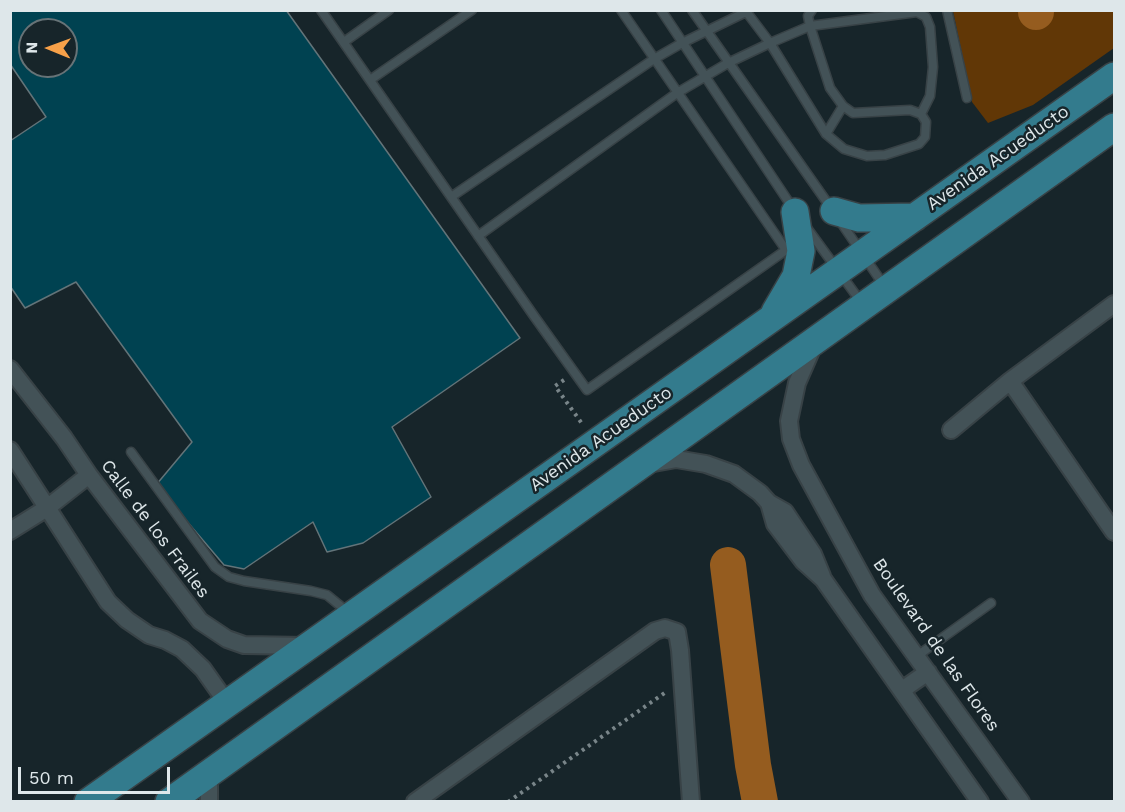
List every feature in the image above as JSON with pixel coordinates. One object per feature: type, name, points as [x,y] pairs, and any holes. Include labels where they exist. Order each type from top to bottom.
[{"type":"main road","name":"Avenida Acueducto","points":[[88,801],[1114,76]]},
{"type":"main road","points":[[169,801],[1114,127]]},
{"type":"main road","points":[[834,211],[859,218],[915,217]]},
{"type":"main road","points":[[770,320],[796,276],[801,250],[795,212]]},
{"type":"street","points":[[951,430],[1010,381],[1114,304]]},
{"type":"street","name":"Boulevard de las Flores","points":[[815,340],[797,383],[789,421],[791,439],[806,474],[872,595],[1021,801]]},
{"type":"street","name":"Calle de los Frailes","points":[[10,369],[200,621],[227,639],[244,645],[308,646]]},
{"type":"street","points":[[1010,381],[1114,532]]},
{"type":"street","points":[[10,450],[108,602],[127,620],[149,635],[182,649],[203,669],[226,704]]},
{"type":"street","points":[[639,466],[676,459],[706,464],[734,474],[760,493],[769,503],[785,512],[813,554],[823,579],[980,801]]},
{"type":"street","points":[[10,531],[47,508],[89,475]]},
{"type":"street","points":[[415,801],[655,631],[665,628],[677,632],[683,680],[691,801]]},
{"type":"street","points":[[902,690],[928,672]]},
{"type":"street","points":[[209,773],[209,801]]},
{"type":"lane","points":[[321,10],[587,390],[786,250],[621,10]]},
{"type":"lane","points":[[344,42],[389,10]]},
{"type":"lane","points":[[370,80],[472,10]]},
{"type":"lane","points":[[662,10],[795,212],[864,306]]},
{"type":"lane","points":[[692,10],[705,32],[834,211],[887,290]]},
{"type":"lane","points":[[451,197],[654,59],[746,11],[770,43],[826,134],[844,149],[867,156],[885,155],[919,144],[925,137],[926,122],[921,114],[910,110],[853,113],[843,106],[830,88],[810,26],[808,16],[812,10]]},
{"type":"lane","points":[[947,10],[967,98]]},
{"type":"lane","points":[[478,236],[677,93],[728,63],[810,26],[917,12],[926,17],[930,27],[933,67],[930,96],[921,114]]},
{"type":"lane","points":[[826,134],[843,106]]},
{"type":"lane","points":[[131,452],[215,567],[229,577],[244,581],[311,591],[327,596],[351,615]]},
{"type":"lane","points":[[917,656],[991,603]]},
{"type":"path","points":[[570,407],[555,386],[574,372]]},
{"type":"path","points":[[508,801],[683,680]]},
{"type":"shaded area","points":[[953,11],[1114,11],[1114,48],[1033,105],[988,123],[972,102]]},
{"type":"building","points":[[10,10],[286,10],[520,338],[392,427],[431,497],[363,543],[327,552],[313,522],[244,569],[224,565],[156,485],[192,442],[76,282],[25,308],[10,286],[10,141],[46,117],[20,78],[78,78],[78,18],[18,18],[18,76],[10,64]]},
{"type":"waterway","points":[[728,565],[753,765],[760,802]]}]
